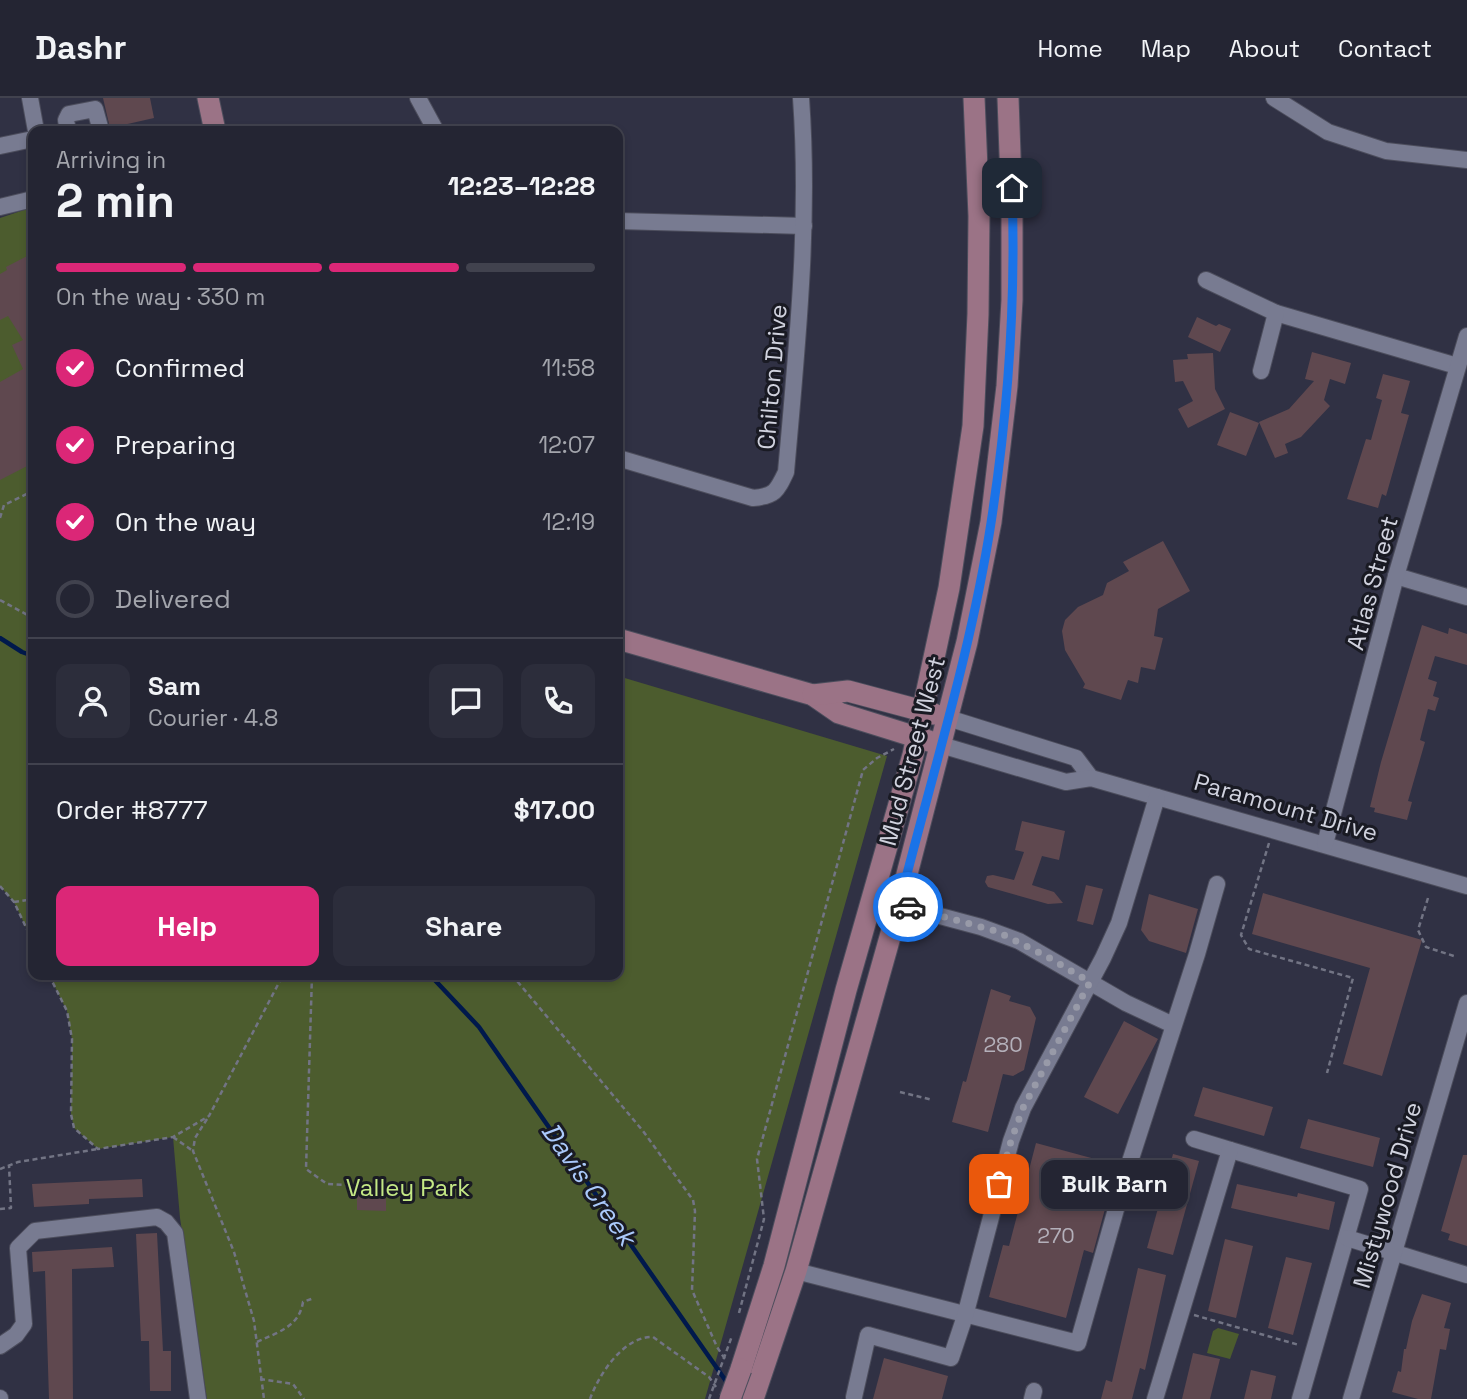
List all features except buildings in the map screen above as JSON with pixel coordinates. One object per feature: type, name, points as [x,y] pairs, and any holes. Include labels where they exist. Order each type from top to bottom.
[{"type":"main road","points":[[208,98],[214,126]]},
{"type":"main road","name":"Mud Street West","points":[[723,1394],[736,1368],[774,1266],[846,990],[917,737],[949,588],[973,426],[979,230],[974,98]]},
{"type":"main road","name":"Mud Street West","points":[[753,1399],[796,1271],[899,905],[967,642],[991,522],[1007,386],[1012,300],[1008,98]]},
{"type":"main road","name":"Paramount Drive","points":[[623,640],[813,695],[839,713],[941,745]]},
{"type":"main road","name":"Paramount Drive","points":[[813,695],[848,691],[948,718]]},
{"type":"street","points":[[30,98],[35,126]]},
{"type":"street","points":[[418,98],[433,126]]},
{"type":"street","name":"Chilton Drive","points":[[623,459],[753,498],[768,496],[778,489],[786,471],[803,282],[804,146],[801,98]]},
{"type":"street","points":[[1274,98],[1328,132],[1386,151],[1467,160]]},
{"type":"street","points":[[67,126],[69,114],[95,109],[100,126]]},
{"type":"street","points":[[0,146],[28,140]]},
{"type":"street","points":[[0,207],[28,200]]},
{"type":"street","points":[[623,221],[804,226]]},
{"type":"street","points":[[1206,280],[1276,313],[1457,366]]},
{"type":"street","points":[[1261,371],[1276,313]]},
{"type":"street","name":"Atlas Street","points":[[1325,844],[1396,576],[1467,336]]},
{"type":"street","points":[[1396,576],[1467,597]]},
{"type":"street","name":"Paramount Drive","points":[[948,718],[1076,758],[1091,778]]},
{"type":"street","name":"Paramount Drive","points":[[941,745],[1066,782],[1091,778],[1467,886]]},
{"type":"street","points":[[854,1397],[868,1335],[951,1358],[965,1316],[1011,1141],[1023,1108],[1119,923],[1157,797]]},
{"type":"street","points":[[796,1271],[1077,1343],[1217,884]]},
{"type":"street","points":[[899,905],[996,931],[1046,956],[1126,1003],[1173,1025]]},
{"type":"street","name":"Mistywood Drive","points":[[1351,1399],[1467,1003]]},
{"type":"street","points":[[1194,1139],[1360,1189],[1300,1399]]},
{"type":"street","points":[[1155,1399],[1230,1150]]},
{"type":"street","points":[[0,1346],[16,1335],[24,1324],[18,1248],[29,1235],[35,1231],[157,1217],[166,1222],[175,1233],[198,1399]]},
{"type":"street","points":[[1347,1238],[1467,1275]]},
{"type":"path","points":[[0,518],[4,505],[28,493]]},
{"type":"path","points":[[0,600],[28,615]]},
{"type":"path","points":[[736,1324],[764,1219],[757,1159],[863,770],[877,758],[917,737]]},
{"type":"path","points":[[1273,830],[1241,935],[1249,949],[1353,978],[1327,1073]]},
{"type":"path","points":[[0,886],[14,902],[28,931]]},
{"type":"path","points":[[1428,898],[1418,930],[1426,947],[1457,957]]},
{"type":"path","points":[[14,902],[28,900]]},
{"type":"path","points":[[52,980],[67,1011],[72,1039],[71,1114],[74,1128],[98,1149]]},
{"type":"path","points":[[264,1399],[254,1321],[234,1252],[193,1152],[195,1138],[280,980]]},
{"type":"path","points":[[312,980],[306,1169],[327,1184],[366,1186]]},
{"type":"path","points":[[516,980],[643,1131],[693,1200],[695,1211],[692,1290],[717,1347],[736,1368]]},
{"type":"path","points":[[900,1092],[933,1100]]},
{"type":"path","points":[[0,1168],[173,1137],[209,1116]]},
{"type":"path","points":[[173,1137],[193,1152]]},
{"type":"path","points":[[0,1209],[12,1208],[9,1165]]},
{"type":"path","points":[[378,1187],[386,1188]]},
{"type":"path","points":[[256,1342],[288,1327],[301,1315],[303,1301],[314,1298]]},
{"type":"path","points":[[1181,1311],[1314,1350]]},
{"type":"path","points":[[590,1399],[595,1386],[614,1359],[631,1342],[643,1336],[653,1337],[709,1377],[723,1394]]},
{"type":"path","points":[[709,1399],[732,1336]]},
{"type":"path","points":[[260,1378],[293,1384],[304,1399]]},
{"type":"green space","points":[[28,209],[28,931],[14,902],[0,886],[0,218]]},
{"type":"green space","name":"Valley Park","points":[[623,677],[887,756],[705,1399],[207,1399],[180,1218],[173,1137],[98,1149],[74,1128],[71,1114],[72,1039],[67,1011],[52,980],[623,980]]},
{"type":"green space","points":[[1218,1328],[1239,1334],[1230,1359],[1207,1353],[1213,1331]]},
{"type":"waterway","name":"Davis Creek","points":[[0,638],[28,654]]},
{"type":"waterway","name":"Davis Creek","points":[[435,980],[479,1027],[728,1384]]},
{"type":"way so far","points":[[908,907],[996,931],[1019,941],[1090,982],[1023,1108],[999,1184]]},
{"type":"place","name":"Bulk Barn","points":[[999,1184]]},
{"type":"route","points":[[908,907],[899,905],[967,642],[991,522],[1007,386],[1012,300],[1012,188]]}]
